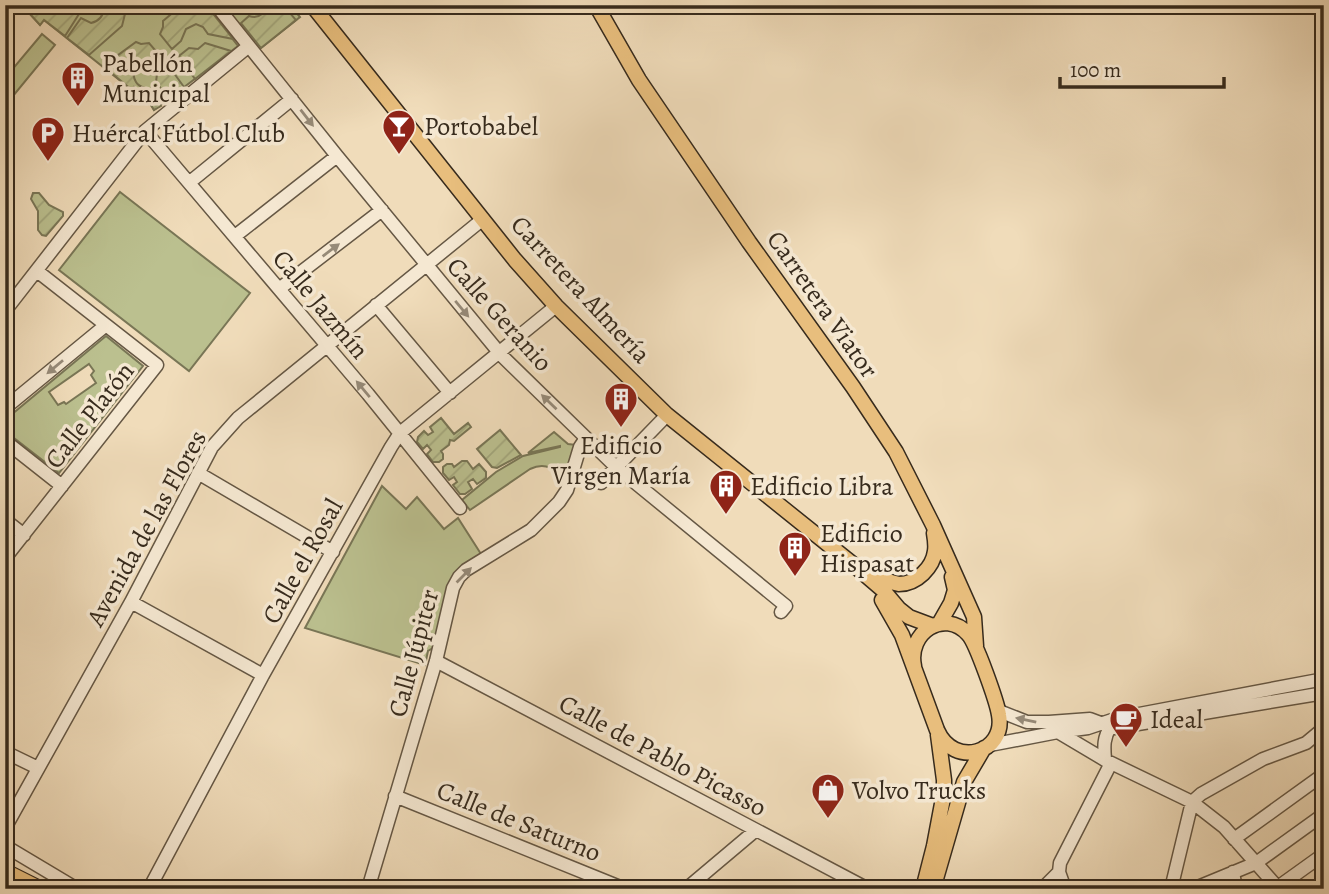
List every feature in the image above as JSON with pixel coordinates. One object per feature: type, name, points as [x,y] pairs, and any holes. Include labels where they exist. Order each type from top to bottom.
[{"type":"highway","points":[[5,873],[37,889]]},
{"type":"main road","name":"Carretera Almería","points":[[312,5],[482,219],[556,306],[667,415],[855,566]]},
{"type":"main road","name":"Carretera Viator","points":[[596,5],[639,80],[896,452],[933,525],[974,617],[976,646],[999,711]]},
{"type":"main road","points":[[855,566],[899,584],[910,581],[921,575],[929,566],[935,552],[933,525]]},
{"type":"main road","points":[[914,666],[915,644],[923,632],[936,625],[951,603],[956,590],[947,555]]},
{"type":"main road","points":[[855,566],[909,617],[963,629],[976,646]]},
{"type":"main road","points":[[855,566],[888,609],[902,635],[944,743],[956,751],[970,753],[987,746]]},
{"type":"main road","points":[[933,889],[964,782],[987,746],[995,739],[1000,725],[999,711]]},
{"type":"main road","points":[[923,889],[944,793],[937,730]]},
{"type":"street","name":"Calle Geranio","points":[[216,5],[499,353],[616,467],[786,606],[781,612]]},
{"type":"street","points":[[5,311],[145,131],[249,46]]},
{"type":"street","points":[[190,182],[292,99]]},
{"type":"street","name":"Calle Jazmín","points":[[145,131],[327,345],[460,508]]},
{"type":"street","points":[[235,236],[337,156]]},
{"type":"street","points":[[279,289],[382,210]]},
{"type":"street","name":"Avenida de las Flores","points":[[5,828],[131,602],[212,447],[238,418],[482,219]]},
{"type":"street","points":[[5,408],[106,325],[37,271]]},
{"type":"street","points":[[376,305],[450,393]]},
{"type":"street","name":"Calle el Rosal","points":[[149,889],[263,675],[400,433],[556,306]]},
{"type":"street","name":"Calle Platón","points":[[5,558],[156,365],[106,325]]},
{"type":"street","points":[[601,483],[667,415]]},
{"type":"street","name":"Calle Júpiter","points":[[368,889],[436,661],[458,577],[531,530],[559,502],[567,491],[580,447],[586,438]]},
{"type":"street","points":[[5,441],[62,486]]},
{"type":"street","points":[[198,473],[333,552]]},
{"type":"street","points":[[5,520],[24,535]]},
{"type":"street","points":[[131,602],[263,675]]},
{"type":"street","name":"Calle de Pablo Picasso","points":[[436,661],[868,889]]},
{"type":"street","points":[[1279,694],[1324,679]]},
{"type":"street","points":[[987,746],[1107,725],[1118,718],[1279,694],[1324,693]]},
{"type":"street","points":[[999,711],[1027,722],[1090,719],[1107,725]]},
{"type":"street","points":[[1065,889],[1059,873],[1060,863],[1108,761],[1103,746],[1107,725]]},
{"type":"street","points":[[1171,889],[1192,802],[1201,794],[1263,759],[1306,743],[1324,728]]},
{"type":"street","points":[[1058,732],[1108,761],[1192,802],[1224,827],[1278,888],[1324,854]]},
{"type":"street","points":[[5,752],[38,768]]},
{"type":"street","points":[[1234,839],[1324,774]]},
{"type":"street","name":"Calle de Saturno","points":[[395,796],[625,889]]},
{"type":"street","points":[[1193,889],[1256,863],[1324,814]]},
{"type":"street","points":[[685,889],[756,830]]},
{"type":"street","points":[[5,846],[77,889]]},
{"type":"street","points":[[1233,872],[1236,889]]},
{"type":"street","points":[[1042,889],[1059,873]]},
{"type":"green space","points":[[19,5],[206,5],[238,46],[154,110],[151,105],[153,102],[134,87],[132,90],[44,20],[40,25]]},
{"type":"green space","points":[[44,5],[79,5],[79,14],[65,36],[44,20],[40,25],[31,15]]},
{"type":"green space","points":[[105,5],[119,5],[125,14],[122,26],[89,55],[67,38],[81,18],[91,23],[99,19]]},
{"type":"green space","points":[[182,5],[206,5],[233,39],[208,34],[203,27],[196,24],[186,29],[181,41],[172,49],[160,34],[163,21]]},
{"type":"green space","points":[[223,5],[290,5],[300,17],[258,50]]},
{"type":"green space","points":[[267,5],[283,5],[296,20],[261,48],[241,23],[249,16],[260,15]]},
{"type":"green space","points":[[42,34],[55,45],[13,96],[5,89],[5,78]]},
{"type":"green space","points":[[136,42],[149,43],[161,57],[151,66],[137,69],[134,75],[137,84],[150,91],[161,106],[154,110],[151,105],[153,102],[134,87],[132,90],[103,66]]},
{"type":"green space","points":[[205,43],[231,51],[195,79],[179,56],[189,48],[198,49]]},
{"type":"green space","points":[[168,65],[184,87],[169,99],[156,82],[157,74]]},
{"type":"green space","points":[[120,192],[250,293],[189,371],[59,270]]},
{"type":"green space","points":[[33,193],[39,193],[49,205],[63,212],[63,216],[46,236],[38,230],[38,211],[31,199]]},
{"type":"green space","points":[[106,336],[143,366],[59,473],[5,431],[5,420]],"holes":[[[89,364],[94,371],[91,375],[96,383],[66,404],[64,402],[58,405],[49,392]]]},
{"type":"green space","points":[[441,418],[454,434],[468,423],[471,427],[454,441],[450,440],[449,445],[441,451],[443,459],[433,462],[427,454],[431,450],[427,445],[423,449],[417,442],[424,431],[428,435],[433,432],[430,427]]},
{"type":"green space","points":[[500,430],[521,455],[497,468],[492,467],[477,449]]},
{"type":"green space","points":[[554,432],[568,444],[577,445],[562,484],[554,470],[546,466],[536,467],[470,510],[462,500],[496,472],[523,456],[560,447],[528,453]]},
{"type":"green space","points":[[467,461],[473,469],[479,464],[486,472],[486,478],[477,484],[473,479],[468,482],[472,489],[465,494],[460,494],[453,485],[457,482],[454,477],[449,480],[443,473],[443,467],[447,464],[454,467]]},
{"type":"green space","points":[[382,486],[406,509],[417,497],[444,529],[458,518],[481,554],[463,568],[433,648],[428,651],[425,665],[305,628]]},
{"type":"place","name":"Pabellón Municipal","points":[[78,108]]},
{"type":"place","name":"Portobabel","points":[[399,156]]},
{"type":"place","name":"Huércal Fútbol Club","points":[[48,163]]},
{"type":"place","name":"Edificio Virgen María","points":[[621,429]]},
{"type":"place","name":"Edificio Libra","points":[[726,516]]},
{"type":"place","name":"Edificio Hispasat","points":[[795,578]]},
{"type":"place","name":"Ideal","points":[[1126,749]]},
{"type":"place","name":"Volvo Trucks","points":[[828,820]]}]
